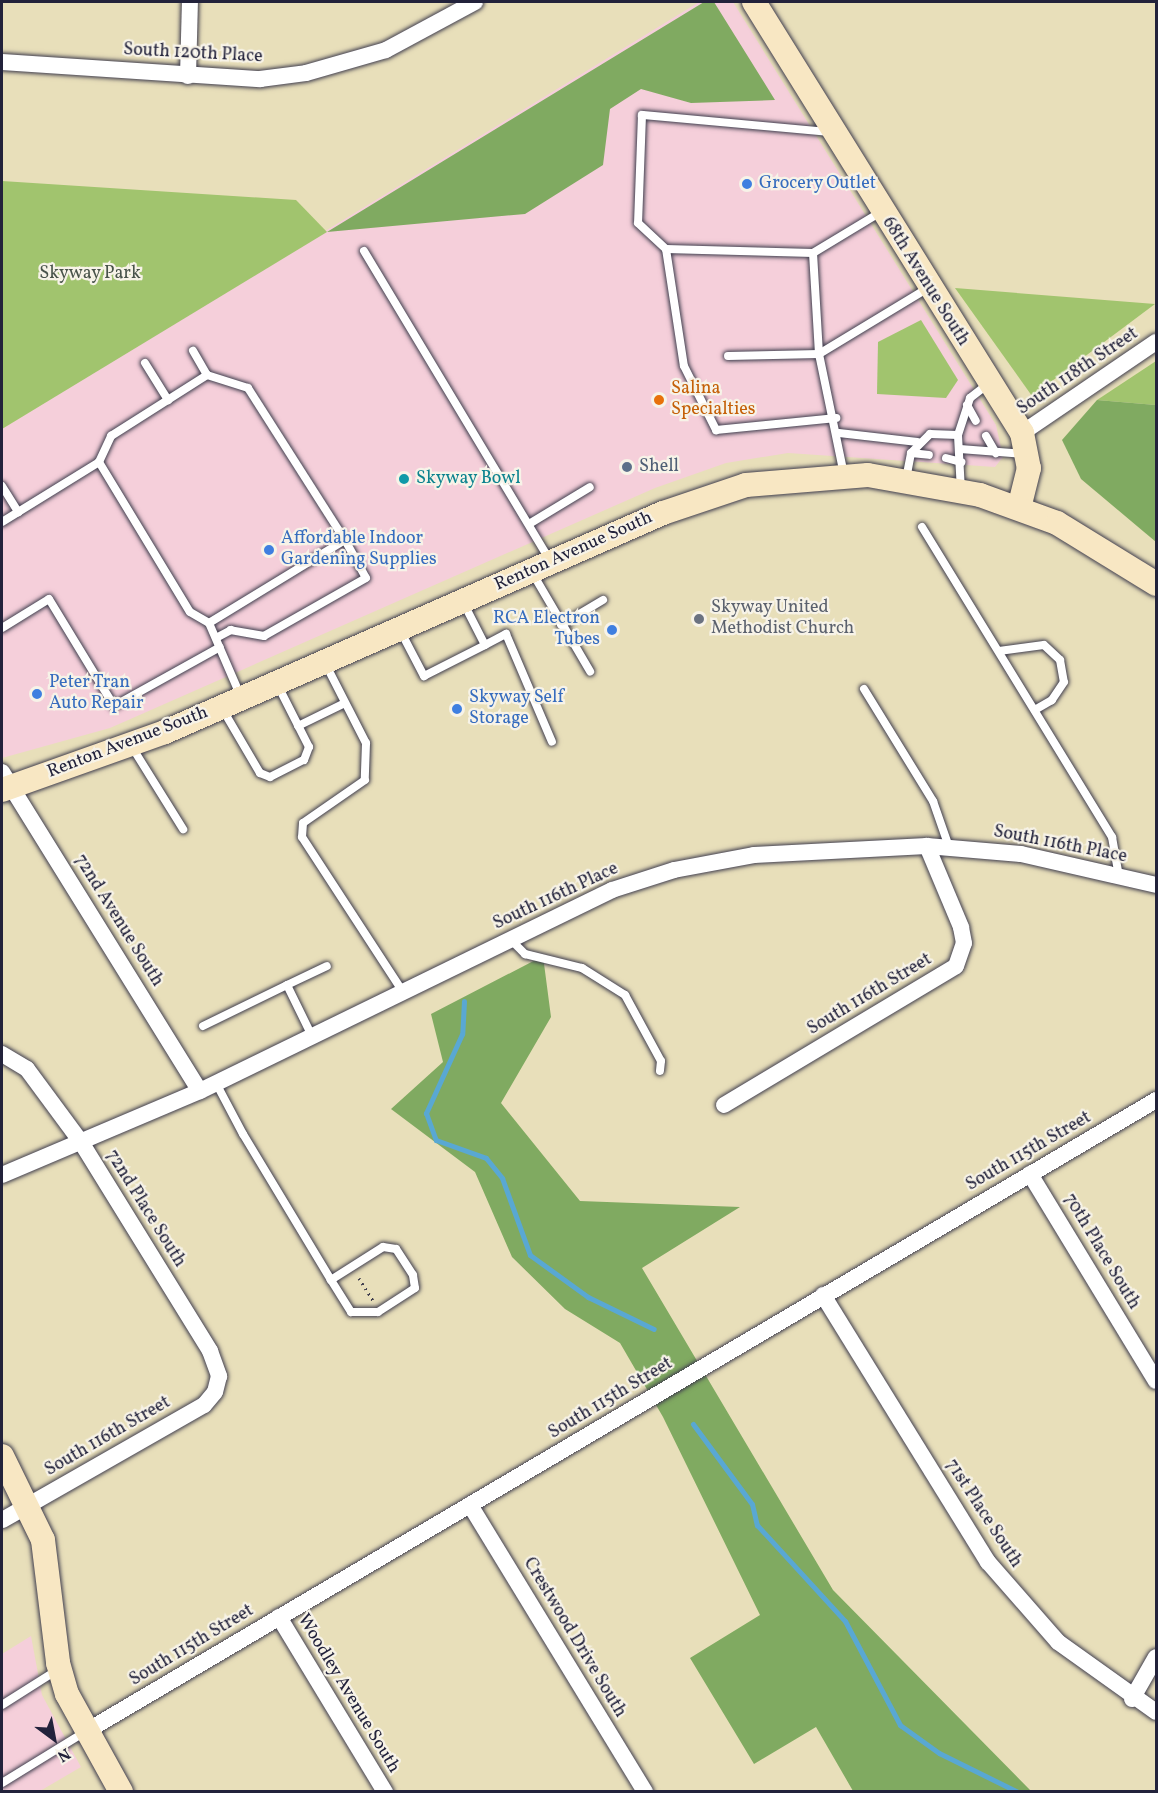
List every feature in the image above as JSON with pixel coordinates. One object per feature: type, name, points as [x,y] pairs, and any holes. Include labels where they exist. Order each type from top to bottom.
[{"type":"main road","name":"68th Avenue South","points":[[754,2],[1025,444]]},
{"type":"main road","points":[[1019,508],[1025,444]]},
{"type":"main road","name":"Renton Avenue South","points":[[5,783],[131,744],[231,703],[706,495],[844,475],[906,479],[961,490],[1058,523],[1156,584]]},
{"type":"main road","points":[[2,1456],[29,1504],[43,1540],[54,1594],[59,1669],[85,1732],[121,1791]]},
{"type":"street","points":[[188,76],[190,2]]},
{"type":"street","name":"South 120th Place","points":[[2,62],[260,79],[352,63],[416,36],[475,2]]},
{"type":"street","name":"South 118th Street","points":[[1025,444],[1156,342]]},
{"type":"street","name":"72nd Avenue South","points":[[5,783],[200,1091]]},
{"type":"street","name":"South 116th Place","points":[[2,1175],[200,1091],[612,890],[674,870],[754,855],[927,846],[1022,854],[1156,885]]},
{"type":"street","name":"South 116th Street","points":[[724,1105],[956,966],[964,943],[961,927],[927,846]]},
{"type":"street","name":"72nd Place South","points":[[2,1054],[27,1069],[81,1142],[210,1351],[219,1376]]},
{"type":"street","name":"South 115th Street","points":[[85,1732],[1156,1100]]},
{"type":"street","name":"70th Place South","points":[[1030,1174],[1156,1381]]},
{"type":"street","name":"71st Place South","points":[[824,1295],[988,1562],[1058,1642],[1132,1699],[1156,1712]]},
{"type":"street","name":"South 116th Street","points":[[2,1520],[204,1405],[215,1392],[219,1376]]},
{"type":"street","name":"Crestwood Drive South","points":[[470,1505],[645,1791]]},
{"type":"street","name":"Woodley Avenue South","points":[[279,1617],[384,1791]]},
{"type":"street","points":[[1132,1699],[1156,1657]]},
{"type":"lane","points":[[833,133],[642,115],[638,223],[666,249],[684,366],[716,430],[836,418]]},
{"type":"lane","points":[[666,249],[813,253],[881,212]]},
{"type":"lane","points":[[364,251],[529,524],[561,625],[590,671]]},
{"type":"lane","points":[[813,253],[819,354],[836,418],[844,475]]},
{"type":"lane","points":[[728,356],[819,354],[928,288]]},
{"type":"lane","points":[[193,351],[207,375],[248,388],[345,540],[366,578],[264,636],[231,630],[216,638]]},
{"type":"lane","points":[[146,363],[168,400]]},
{"type":"lane","points":[[2,522],[99,462],[111,436],[207,375]]},
{"type":"lane","points":[[961,490],[962,462],[958,435],[967,405],[989,383]]},
{"type":"lane","points":[[967,405],[976,422]]},
{"type":"lane","points":[[839,433],[917,442]]},
{"type":"lane","points":[[906,479],[910,453],[917,442],[930,434],[958,435]]},
{"type":"lane","points":[[986,436],[996,453]]},
{"type":"lane","points":[[960,449],[996,453],[1025,444]]},
{"type":"lane","points":[[910,453],[929,455]]},
{"type":"lane","points":[[946,458],[962,462]]},
{"type":"lane","points":[[99,462],[190,612],[209,623],[220,647],[231,703],[260,773],[270,777],[304,760],[309,747],[276,683]]},
{"type":"lane","points":[[2,486],[18,512]]},
{"type":"lane","points":[[529,524],[590,487]]},
{"type":"lane","points":[[922,527],[1112,837],[1119,876]]},
{"type":"lane","points":[[209,623],[345,540]]},
{"type":"lane","points":[[2,628],[49,599],[114,706],[220,647]]},
{"type":"lane","points":[[561,625],[603,600]]},
{"type":"lane","points":[[463,601],[485,645]]},
{"type":"lane","points":[[400,629],[424,676],[506,634],[552,741]]},
{"type":"lane","points":[[999,651],[1044,645],[1060,660],[1064,682],[1052,700],[1035,710]]},
{"type":"lane","points":[[324,662],[366,743],[365,780],[303,824],[302,837],[403,992]]},
{"type":"lane","points":[[864,689],[933,801],[949,847]]},
{"type":"lane","points":[[298,726],[345,703]]},
{"type":"lane","points":[[131,744],[183,829]]},
{"type":"lane","points":[[511,940],[525,954],[582,968],[625,995],[661,1061],[660,1071]]},
{"type":"lane","points":[[203,1026],[327,966]]},
{"type":"lane","points":[[287,985],[312,1036]]},
{"type":"lane","points":[[216,1083],[331,1280],[351,1312],[366,1316],[415,1288],[413,1275],[396,1249],[383,1247],[331,1280]]},
{"type":"lane","points":[[2,1705],[59,1669]]},
{"type":"lane","points":[[2,1783],[85,1732]]},
{"type":"path","points":[[357,1275],[376,1304]]},
{"type":"shaded area","points":[[699,2],[733,2],[996,425],[1003,457],[995,467],[788,453],[726,463],[655,488],[110,728],[2,758],[2,429]]},
{"type":"shaded area","points":[[31,1636],[42,1695],[81,1767],[40,1791],[2,1792],[2,1654]]},
{"type":"green space","points":[[704,2],[714,2],[775,100],[691,103],[641,89],[610,109],[603,165],[525,214],[327,232]]},
{"type":"green space","name":"Skyway Park","points":[[2,181],[296,200],[327,232],[2,429]]},
{"type":"green space","points":[[955,288],[1155,304],[1032,396]]},
{"type":"green space","points":[[921,320],[958,380],[946,398],[877,394],[878,342]]},
{"type":"green space","points":[[1156,361],[1156,405],[1097,400]]},
{"type":"green space","points":[[1097,400],[1156,405],[1156,542],[1081,479],[1062,440]]},
{"type":"green space","points":[[543,956],[551,1017],[501,1103],[580,1201],[740,1207],[642,1268],[833,1590],[1031,1791],[853,1791],[816,1727],[754,1764],[690,1658],[760,1615],[663,1417],[620,1343],[565,1309],[512,1257],[475,1172],[391,1109],[443,1062],[431,1014]]},
{"type":"waterway","points":[[464,1001],[462,1034],[426,1113],[436,1140],[486,1158],[502,1178],[530,1255],[588,1297],[654,1329]]},
{"type":"waterway","points":[[693,1424],[752,1504],[757,1525],[845,1621],[900,1725],[939,1753],[1018,1792]]},
{"type":"place","name":"Grocery Outlet","points":[[747,184]]},
{"type":"place","name":"Salina Specialties","points":[[659,400]]},
{"type":"place","name":"Shell","points":[[627,467]]},
{"type":"place","name":"Skyway Bowl","points":[[404,479]]},
{"type":"place","name":"Affordable Indoor Gardening Supplies","points":[[269,550]]},
{"type":"place","name":"Skyway United Methodist Church","points":[[699,619]]},
{"type":"place","name":"RCA Electron Tubes","points":[[612,630]]},
{"type":"place","name":"Peter Tran Auto Repair","points":[[37,694]]},
{"type":"place","name":"Skyway Self Storage","points":[[457,709]]}]
